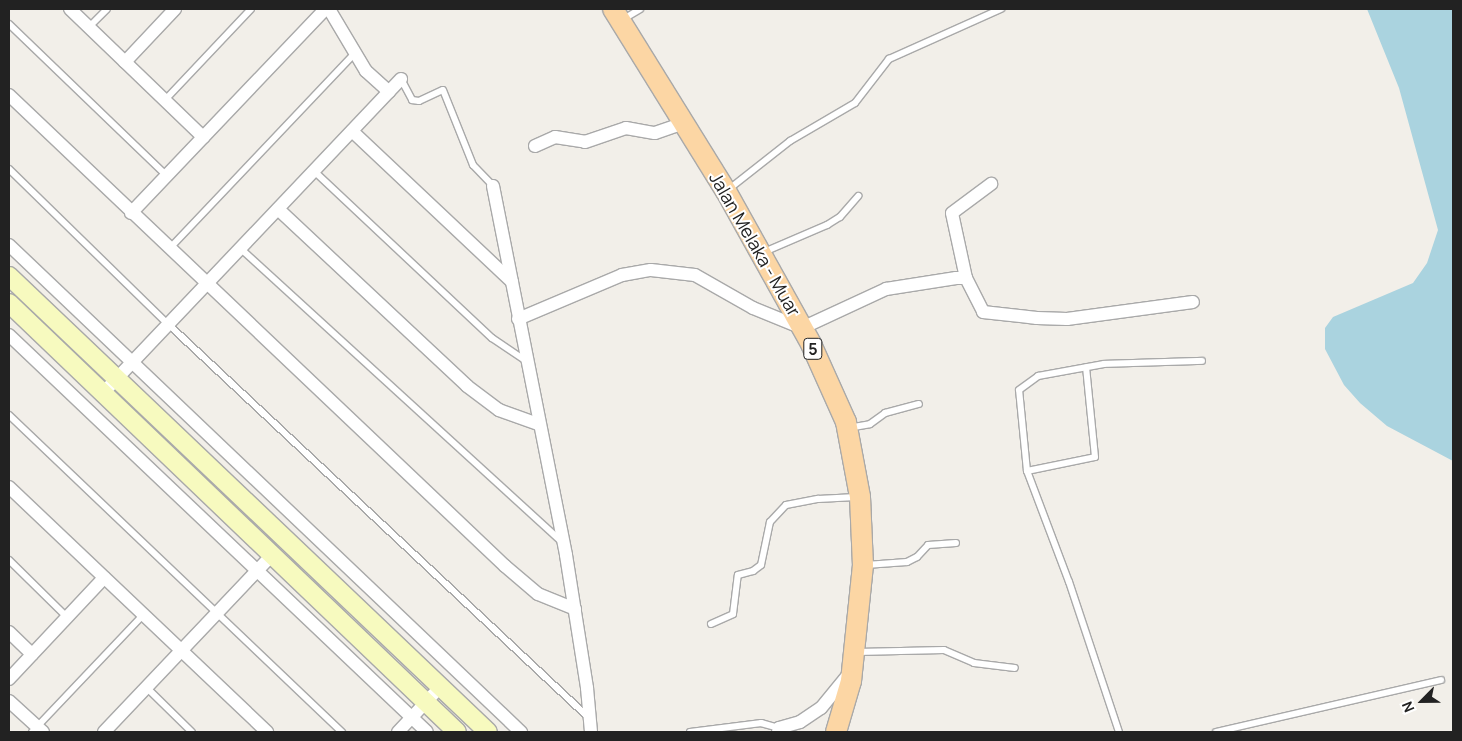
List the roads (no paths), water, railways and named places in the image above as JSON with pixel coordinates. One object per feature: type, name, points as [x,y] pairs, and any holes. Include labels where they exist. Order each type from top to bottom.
[{"type":"main road","name":"Jalan Melaka - Muar","points":[[617,15],[726,191],[802,328],[834,391],[847,428],[860,497],[863,565],[854,660],[836,732]]},
{"type":"street","points":[[70,9],[203,136]]},
{"type":"street","points":[[125,62],[175,9]]},
{"type":"street","points":[[131,213],[325,9]]},
{"type":"street","points":[[329,9],[366,71],[389,92]]},
{"type":"street","points":[[103,393],[401,79]]},
{"type":"street","points":[[9,95],[131,213],[522,581],[538,594],[574,608]]},
{"type":"street","points":[[535,146],[555,137],[585,142],[626,128],[649,134],[684,123]]},
{"type":"street","points":[[352,131],[512,282]]},
{"type":"street","points":[[991,184],[952,213],[966,278],[983,312],[1067,320],[1194,302]]},
{"type":"street","points":[[493,186],[525,360],[563,543],[591,732]]},
{"type":"street","points":[[278,209],[467,386],[499,410],[538,424]]},
{"type":"street","points":[[9,246],[521,732]]},
{"type":"street","points":[[518,319],[622,275],[651,270],[695,275],[754,308],[802,328],[886,288],[966,278]]},
{"type":"street","points":[[9,276],[488,732]]},
{"type":"street","points":[[9,303],[457,732]]},
{"type":"street","points":[[9,335],[427,732]]},
{"type":"street","points":[[9,488],[267,732]]},
{"type":"street","points":[[108,731],[146,688],[272,555]]},
{"type":"street","points":[[9,679],[104,578]]},
{"type":"street","points":[[9,632],[32,654]]},
{"type":"street","points":[[778,730],[800,722],[821,708],[854,660]]},
{"type":"street","points":[[398,732],[441,686]]},
{"type":"street","points":[[9,701],[38,730]]},
{"type":"lane","points":[[89,27],[107,9]]},
{"type":"lane","points":[[165,100],[251,9]]},
{"type":"lane","points":[[617,15],[640,9]]},
{"type":"lane","points":[[726,191],[790,141],[855,103],[889,59],[1002,9]]},
{"type":"lane","points":[[9,24],[166,175]]},
{"type":"lane","points":[[169,249],[355,53]]},
{"type":"lane","points":[[401,79],[412,100],[418,101],[443,90],[473,165],[493,186]]},
{"type":"lane","points":[[9,169],[168,324],[590,718]]},
{"type":"lane","points":[[314,171],[492,338],[525,360]]},
{"type":"lane","points":[[760,253],[827,225],[840,217],[858,196]]},
{"type":"lane","points":[[240,248],[563,543]]},
{"type":"lane","points":[[1119,732],[1070,582],[1027,471],[1020,390],[1038,376],[1086,367],[1202,361]]},
{"type":"lane","points":[[1027,471],[1095,457],[1086,367]]},
{"type":"lane","points":[[847,428],[870,424],[885,413],[919,404]]},
{"type":"lane","points":[[9,415],[342,732]]},
{"type":"lane","points":[[710,624],[733,614],[738,575],[753,571],[761,565],[770,522],[786,505],[818,499],[860,497]]},
{"type":"lane","points":[[863,565],[907,562],[917,557],[928,545],[956,544]]},
{"type":"lane","points":[[9,560],[67,617]]},
{"type":"lane","points":[[38,730],[143,615]]},
{"type":"lane","points":[[854,660],[944,650],[974,662],[1015,668]]},
{"type":"lane","points":[[1216,732],[1442,680]]},
{"type":"lane","points":[[146,688],[192,732]]},
{"type":"lane","points":[[690,732],[714,731],[761,723],[778,730]]},
{"type":"water","points":[[1367,9],[1453,9],[1453,461],[1387,426],[1360,403],[1344,385],[1325,349],[1325,328],[1333,317],[1413,283],[1427,263],[1438,230],[1399,88]]}]
